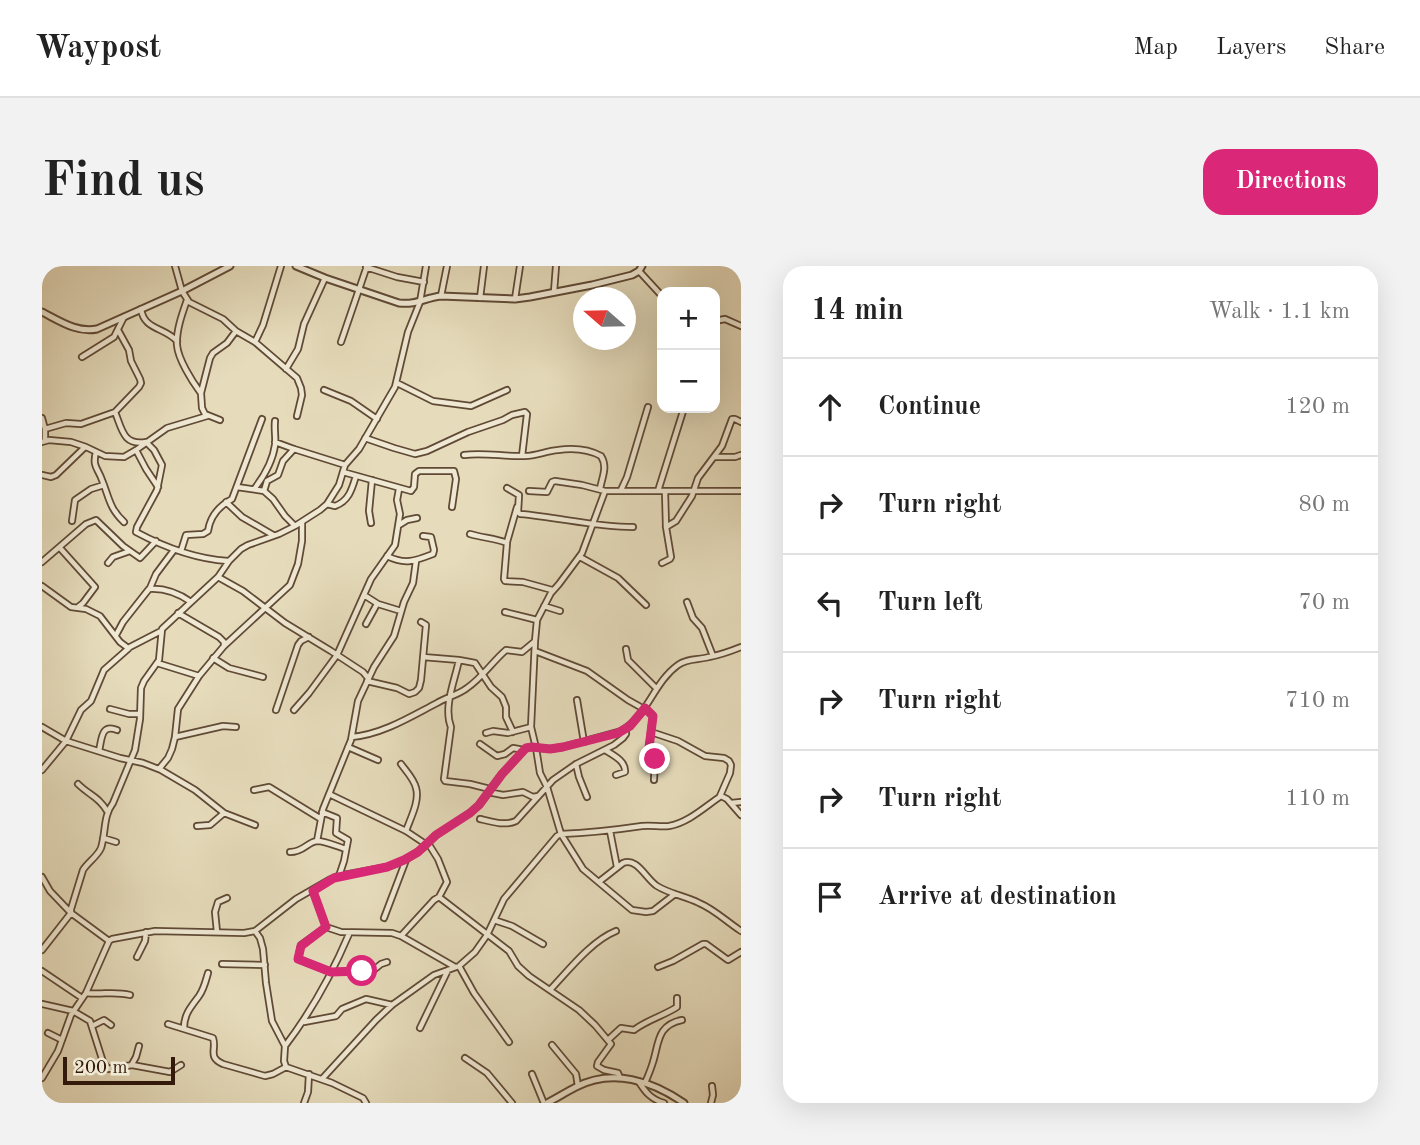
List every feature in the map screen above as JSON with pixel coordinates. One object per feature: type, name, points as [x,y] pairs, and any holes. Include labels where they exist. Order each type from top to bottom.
[{"type":"street","points":[[175,266],[182,291],[191,304],[216,314],[298,378],[302,401],[297,416]]},
{"type":"street","points":[[43,315],[70,326],[97,329],[230,266]]},
{"type":"street","points":[[255,342],[281,266]]},
{"type":"street","points":[[296,266],[399,303],[410,304],[441,296],[530,298],[635,274],[640,269],[657,290]]},
{"type":"street","points":[[309,272],[314,266]]},
{"type":"street","points":[[42,770],[66,741],[81,710],[91,701],[104,670],[129,648],[161,631],[168,621],[218,577],[229,561],[248,545],[295,526],[327,504],[339,485],[345,465],[359,449],[397,383],[426,266]]},
{"type":"street","points":[[441,296],[447,266]]},
{"type":"street","points":[[480,298],[484,266]]},
{"type":"street","points":[[515,299],[520,266]]},
{"type":"street","points":[[554,292],[556,266]]},
{"type":"street","points":[[341,342],[367,267],[424,282]]},
{"type":"street","points":[[286,369],[298,349],[304,324],[325,278]]},
{"type":"street","points":[[187,300],[181,319],[178,351],[201,393]]},
{"type":"street","points":[[141,309],[146,323],[169,334],[178,342]]},
{"type":"street","points":[[82,357],[108,341],[118,330],[124,316]]},
{"type":"street","points":[[720,320],[726,319],[741,326]]},
{"type":"street","points":[[46,429],[66,424],[81,425],[115,412],[139,387],[141,382],[118,330]]},
{"type":"street","points":[[207,416],[202,408],[201,393],[211,355],[227,343],[236,331]]},
{"type":"street","points":[[397,383],[433,401],[471,406],[507,390]]},
{"type":"street","points":[[324,390],[351,401],[377,419]]},
{"type":"street","points":[[621,490],[648,407]]},
{"type":"street","points":[[365,438],[415,454],[525,411],[527,420],[522,456]]},
{"type":"street","points":[[115,412],[126,437],[137,444],[146,442]]},
{"type":"street","points":[[662,563],[671,557],[662,491],[683,413]]},
{"type":"street","points":[[42,418],[46,429],[44,439],[71,442],[108,457],[121,458],[167,428],[207,416],[220,420]]},
{"type":"street","points":[[181,551],[186,535],[208,531],[210,521],[226,502],[232,499],[262,419]]},
{"type":"street","points":[[666,527],[676,521],[695,491],[698,478],[725,440],[732,419],[741,422]]},
{"type":"street","points":[[255,489],[270,462],[275,442],[275,421]]},
{"type":"street","points":[[146,442],[154,450],[162,466],[158,487],[136,530],[138,533],[174,550],[229,561]]},
{"type":"street","points":[[275,442],[345,465]]},
{"type":"street","points":[[42,481],[45,476],[56,475],[86,447]]},
{"type":"street","points":[[264,491],[267,481],[278,475],[283,461],[294,449]]},
{"type":"street","points":[[464,455],[480,453],[522,456],[577,449],[603,457],[602,490],[593,525],[580,557],[552,590],[537,620],[531,727],[538,766],[561,834],[578,863],[629,908],[640,912],[653,911],[675,894]]},
{"type":"street","points":[[136,450],[158,487]]},
{"type":"street","points":[[96,452],[95,466],[111,507],[124,522]]},
{"type":"street","points":[[714,457],[741,455]]},
{"type":"street","points":[[343,472],[413,491],[415,474],[419,471],[454,471],[456,479],[452,507]]},
{"type":"street","points":[[327,504],[335,506],[345,501],[356,476]]},
{"type":"street","points":[[371,523],[369,511],[372,480]]},
{"type":"street","points":[[530,491],[547,492],[555,481],[602,490],[741,491]]},
{"type":"street","points":[[72,521],[75,500],[91,489],[104,485]]},
{"type":"street","points":[[237,487],[264,491],[295,526]]},
{"type":"street","points":[[507,488],[517,493],[520,513],[593,525],[633,527]]},
{"type":"street","points":[[294,710],[337,655],[371,579],[396,544],[400,514],[397,500],[399,489]]},
{"type":"street","points":[[519,498],[507,543],[504,580],[552,590]]},
{"type":"street","points":[[226,502],[242,517],[273,536]]},
{"type":"street","points":[[398,526],[406,520],[417,518]]},
{"type":"street","points":[[42,562],[86,524],[96,520],[141,558],[156,541]]},
{"type":"street","points":[[159,769],[170,754],[178,709],[199,676],[213,657],[291,583],[299,558],[302,522]]},
{"type":"street","points":[[470,534],[507,543]]},
{"type":"street","points":[[387,556],[397,560],[416,561],[434,552],[431,537],[423,536]]},
{"type":"street","points":[[60,548],[95,588],[78,607]]},
{"type":"street","points":[[116,635],[174,550]]},
{"type":"street","points":[[108,563],[112,557],[130,551]]},
{"type":"street","points":[[580,557],[613,575],[646,605]]},
{"type":"street","points":[[317,841],[322,812],[352,737],[355,711],[368,680],[394,636],[413,583],[416,561]]},
{"type":"street","points":[[218,577],[363,672],[368,680],[409,694],[413,694],[420,685],[426,626],[421,622]]},
{"type":"street","points":[[42,586],[71,607],[86,609],[100,616],[120,642],[129,648]]},
{"type":"street","points":[[150,588],[169,591],[191,602]]},
{"type":"street","points":[[363,595],[377,604],[401,611]]},
{"type":"street","points":[[687,602],[693,618],[701,625],[713,656]]},
{"type":"street","points":[[366,624],[377,604]]},
{"type":"street","points":[[544,606],[560,611]]},
{"type":"street","points":[[505,612],[537,620]]},
{"type":"street","points":[[178,613],[219,637],[224,646]]},
{"type":"street","points":[[43,946],[71,913],[83,870],[101,848],[107,811],[132,760],[138,736],[142,685],[157,663],[161,648],[161,631]]},
{"type":"street","points":[[275,710],[298,645],[309,638]]},
{"type":"street","points":[[352,737],[394,726],[450,698],[466,689],[506,650],[522,652],[535,641]]},
{"type":"street","points":[[109,941],[155,931],[255,931],[296,900],[329,880],[406,860],[483,801],[502,774],[524,750],[530,747],[550,749],[618,733],[635,721],[656,688],[681,662],[741,647]]},
{"type":"street","points":[[625,649],[628,660],[656,688]]},
{"type":"street","points":[[534,651],[587,671],[631,702],[645,708],[653,716],[648,754],[655,760],[654,780]]},
{"type":"street","points":[[213,657],[229,668],[263,677]]},
{"type":"street","points":[[423,657],[475,663],[491,687],[502,697],[506,717],[513,732]]},
{"type":"street","points":[[459,660],[450,698],[449,719],[452,727],[444,780],[470,784],[503,795],[523,792],[533,797],[538,796]]},
{"type":"street","points":[[157,663],[199,676]]},
{"type":"street","points":[[577,700],[584,742]]},
{"type":"street","points":[[110,709],[140,714]]},
{"type":"street","points":[[175,737],[223,726],[236,727]]},
{"type":"street","points":[[42,727],[66,741],[159,769],[195,790],[224,813],[255,825]]},
{"type":"street","points":[[99,751],[104,731],[110,727],[117,730]]},
{"type":"street","points":[[486,733],[508,733],[531,727]]},
{"type":"street","points":[[480,819],[513,823],[553,780],[623,738],[625,729]]},
{"type":"street","points":[[322,1079],[392,1005],[434,975],[457,967],[475,952],[508,894],[554,838],[561,834],[672,825],[709,806],[720,797],[730,773],[729,761],[724,758],[705,757],[678,741],[652,732]]},
{"type":"street","points":[[480,744],[497,756],[507,754],[513,748],[524,750]]},
{"type":"street","points":[[348,747],[378,760]]},
{"type":"street","points":[[604,749],[625,766],[625,772],[616,775]]},
{"type":"street","points":[[401,764],[417,791],[415,807],[406,831]]},
{"type":"street","points":[[576,764],[587,797]]},
{"type":"street","points":[[542,779],[553,780]]},
{"type":"street","points":[[78,784],[98,798],[107,811]]},
{"type":"street","points":[[254,790],[269,787],[321,819]]},
{"type":"street","points":[[329,794],[406,831],[427,844],[438,859],[447,882],[439,897],[401,936]]},
{"type":"street","points":[[720,797],[724,797],[741,815]]},
{"type":"street","points":[[730,803],[741,802]]},
{"type":"street","points":[[322,812],[338,819],[336,833],[348,839],[338,876]]},
{"type":"street","points":[[197,826],[210,825],[224,813]]},
{"type":"street","points":[[610,831],[617,867]]},
{"type":"street","points":[[103,838],[116,842]]},
{"type":"street","points":[[290,852],[298,852],[317,841],[346,849]]},
{"type":"street","points":[[384,918],[406,860]]},
{"type":"street","points":[[599,882],[626,861],[632,862],[655,884],[703,904],[741,931]]},
{"type":"street","points":[[42,877],[50,891],[71,913],[109,941]]},
{"type":"street","points":[[313,891],[326,927]]},
{"type":"street","points":[[439,897],[509,951],[518,966],[529,976],[579,1010],[611,1043],[597,1064],[604,1070],[618,1073],[620,1077]]},
{"type":"street","points":[[217,932],[216,906],[227,898]]},
{"type":"street","points":[[494,920],[512,926],[543,944]]},
{"type":"street","points":[[326,927],[341,932],[392,933],[457,967],[509,1042]]},
{"type":"street","points":[[326,927],[301,946],[297,958],[331,972],[370,973],[387,962]]},
{"type":"street","points":[[255,931],[260,938],[272,1021],[285,1046],[286,1067]]},
{"type":"street","points":[[550,990],[605,936],[615,931]]},
{"type":"street","points":[[137,957],[145,941],[145,932]]},
{"type":"street","points":[[285,1046],[303,1023],[349,934]]},
{"type":"street","points":[[42,1078],[58,1051],[73,1011],[84,995],[109,941]]},
{"type":"street","points":[[658,967],[703,944],[728,960],[741,952]]},
{"type":"street","points":[[222,964],[265,965]]},
{"type":"street","points":[[420,1028],[449,969]]},
{"type":"street","points":[[42,971],[84,995],[115,992],[130,995]]},
{"type":"street","points":[[184,1028],[188,1010],[200,995],[208,973]]},
{"type":"street","points":[[608,1040],[621,1028],[634,1030],[667,1014],[677,1007],[677,998]]},
{"type":"street","points":[[303,1023],[336,1016],[342,1009],[366,999],[392,1005]]},
{"type":"street","points":[[42,1004],[73,1011],[87,1018],[105,1067],[112,1069],[127,1065],[147,1066],[170,1072],[181,1065]]},
{"type":"street","points":[[92,1026],[103,1020],[111,1025]]},
{"type":"street","points":[[664,1103],[650,1097],[642,1082],[654,1059],[660,1036],[674,1021],[682,1020]]},
{"type":"street","points":[[168,1024],[213,1038],[214,1058],[223,1064],[265,1076],[286,1067],[322,1079],[363,1098],[366,1103]]},
{"type":"street","points":[[48,1033],[62,1040]]},
{"type":"street","points":[[552,1045],[576,1074],[579,1086]]},
{"type":"street","points":[[132,1065],[139,1046]]},
{"type":"street","points":[[465,1058],[486,1073],[512,1103]]},
{"type":"street","points":[[42,1065],[48,1068]]},
{"type":"street","points":[[304,1103],[309,1088],[309,1074]]},
{"type":"street","points":[[532,1074],[546,1102]]},
{"type":"street","points":[[536,1103],[546,1102],[579,1086],[620,1077],[661,1088],[684,1103]]},
{"type":"street","points":[[711,1103],[712,1086]]},
{"type":"route","points":[[362,971],[331,972],[298,959],[301,946],[326,927],[313,891],[338,876],[387,867],[418,852],[436,835],[479,805],[526,748],[563,747],[618,733],[630,726],[645,708],[653,716],[648,756],[655,759]]}]
